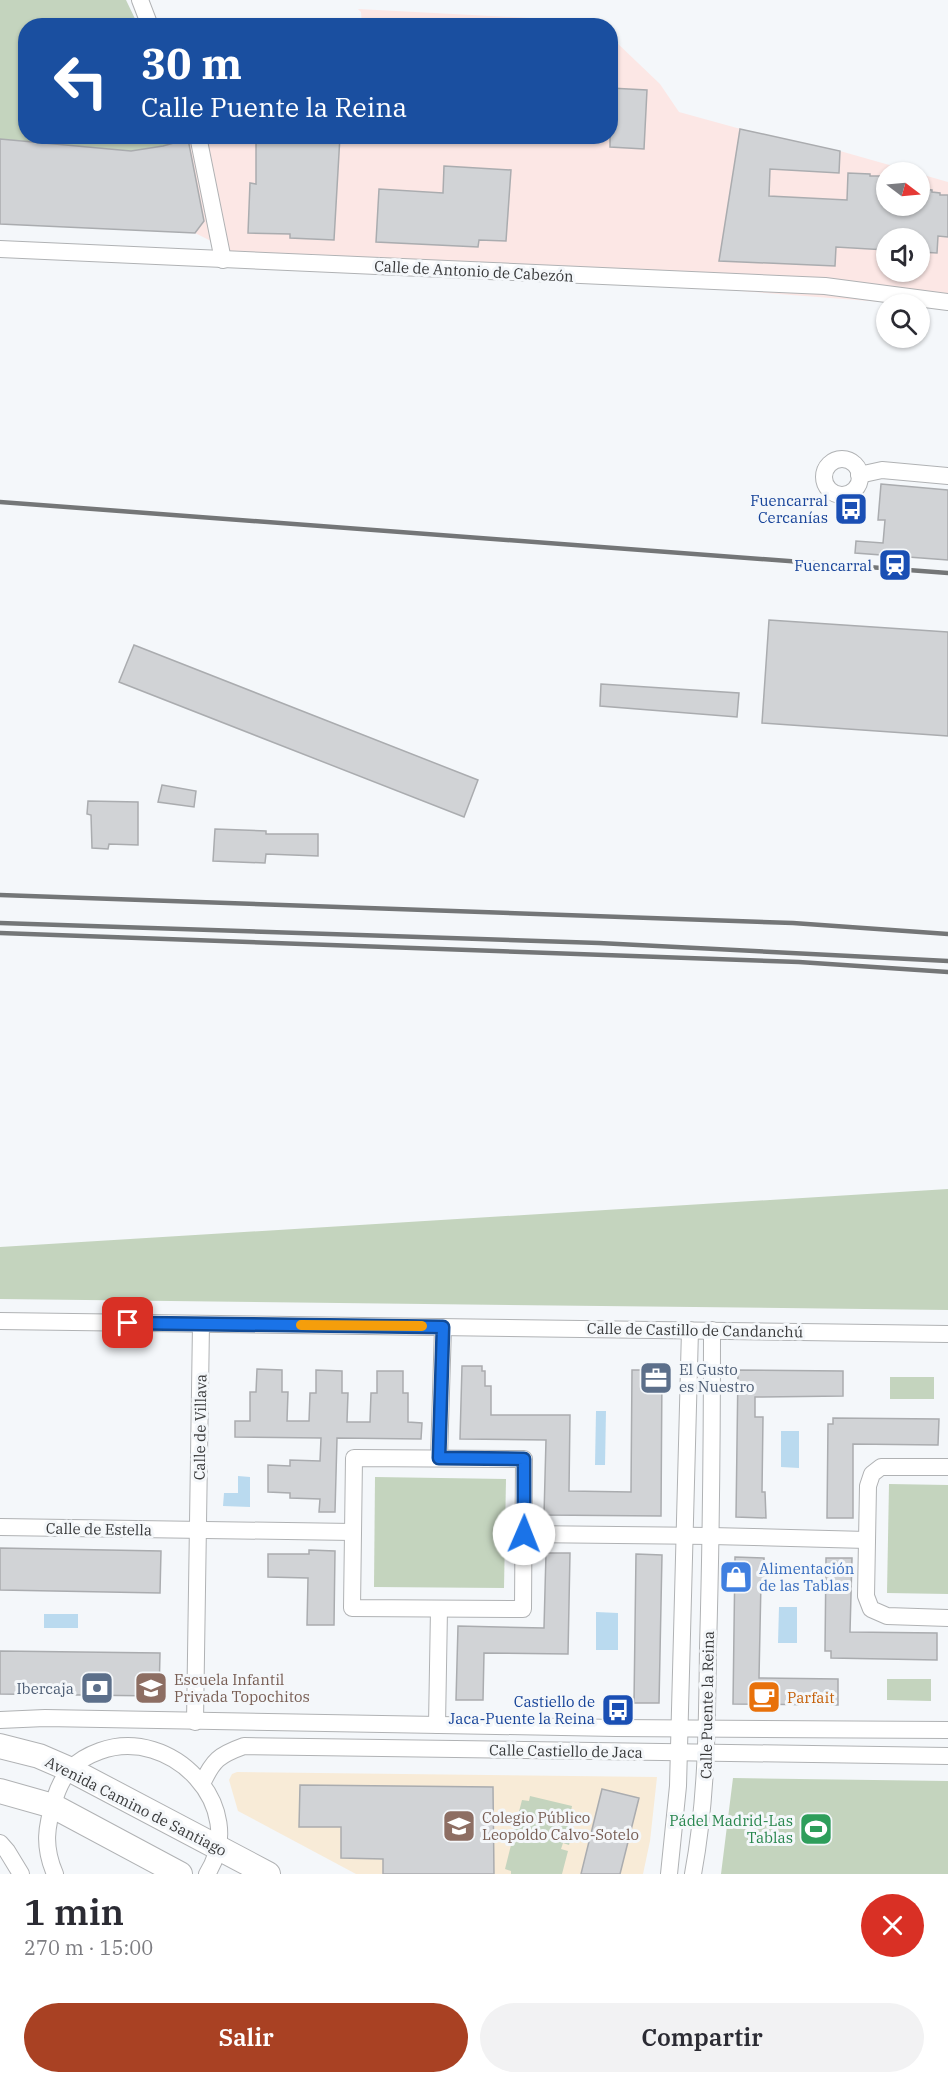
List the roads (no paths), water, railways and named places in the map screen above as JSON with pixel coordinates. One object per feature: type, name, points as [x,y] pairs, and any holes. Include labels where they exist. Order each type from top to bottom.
[{"type":"street","points":[[140,0],[147,18]]},
{"type":"street","points":[[200,144],[223,260]]},
{"type":"street","name":"Calle de Antonio de Cabezón","points":[[0,249],[825,286],[948,302]]},
{"type":"street","points":[[859,475],[882,470],[948,476]]},
{"type":"street","name":"Calle de Castillo de Candanchú","points":[[0,1321],[948,1334]]},
{"type":"street","name":"Calle de Villava","points":[[195,1722],[201,1324]]},
{"type":"street","points":[[439,1458],[443,1327]]},
{"type":"street","name":"Calle Puente la Reina","points":[[669,1874],[678,1786],[690,1330]]},
{"type":"street","name":"Calle Puente la Reina","points":[[693,1874],[705,1788],[711,1536],[712,1330]]},
{"type":"street","points":[[354,1458],[439,1458],[524,1459],[523,1610],[352,1608],[354,1458]]},
{"type":"street","points":[[948,1467],[881,1467],[872,1474],[868,1486],[866,1596],[871,1609],[887,1616],[948,1618]]},
{"type":"street","name":"Calle de Estella","points":[[0,1527],[198,1530]]},
{"type":"street","points":[[198,1530],[353,1532]]},
{"type":"street","points":[[524,1534],[867,1540]]},
{"type":"street","points":[[437,1725],[439,1609]]},
{"type":"street","name":"Calle Castiello de Jaca","points":[[0,1720],[45,1718],[195,1722],[948,1730]]},
{"type":"street","name":"Calle Castiello de Jaca","points":[[119,1745],[140,1730],[195,1722]]},
{"type":"street","points":[[55,1874],[48,1858],[46,1831],[59,1787],[69,1769],[88,1755],[119,1745],[137,1745],[172,1756],[188,1768],[201,1784],[213,1803],[218,1826],[217,1848],[207,1874]]},
{"type":"street","name":"Avenida Camino de Santiago","points":[[0,1746],[39,1756],[69,1769],[268,1874]]},
{"type":"street","name":"Calle Castiello de Jaca","points":[[201,1784],[211,1765],[224,1753],[244,1746],[948,1756]]},
{"type":"street","points":[[0,1791],[53,1806],[180,1874]]},
{"type":"street","points":[[0,1843],[19,1872]]},
{"type":"street","points":[[0,1857],[19,1872]]},
{"type":"water","points":[[596,1411],[606,1411],[605,1465],[595,1465]]},
{"type":"water","points":[[781,1431],[799,1431],[799,1468],[781,1467]]},
{"type":"water","points":[[238,1476],[250,1477],[250,1507],[223,1506],[224,1493],[238,1493]]},
{"type":"water","points":[[779,1607],[797,1607],[797,1643],[778,1643]]},
{"type":"water","points":[[596,1612],[618,1613],[618,1650],[596,1650]]},
{"type":"water","points":[[44,1614],[78,1614],[78,1628],[44,1628]]},
{"type":"railway","points":[[0,502],[948,573]]},
{"type":"railway","points":[[0,895],[793,923],[948,934]]},
{"type":"railway","points":[[0,923],[599,943],[948,961]]},
{"type":"railway","points":[[0,933],[799,962],[948,972]]},
{"type":"place","name":"Fuencarral Cercanías","points":[[851,509]]},
{"type":"place","name":"Fuencarral","points":[[895,565]]},
{"type":"place","name":"El Gusto es Nuestro","points":[[656,1378]]},
{"type":"place","name":"Alimentación de las Tablas","points":[[736,1577]]},
{"type":"place","name":"Ibercaja","points":[[97,1688]]},
{"type":"place","name":"Escuela Infantil Privada Topochitos","points":[[151,1688]]},
{"type":"place","name":"Parfait","points":[[764,1697]]},
{"type":"place","name":"Castiello de Jaca-Puente la Reina","points":[[618,1710]]},
{"type":"place","name":"Colegio Público Leopoldo Calvo-Sotelo","points":[[459,1826]]},
{"type":"place","name":"Pádel Madrid-Las Tablas","points":[[816,1829]]}]
